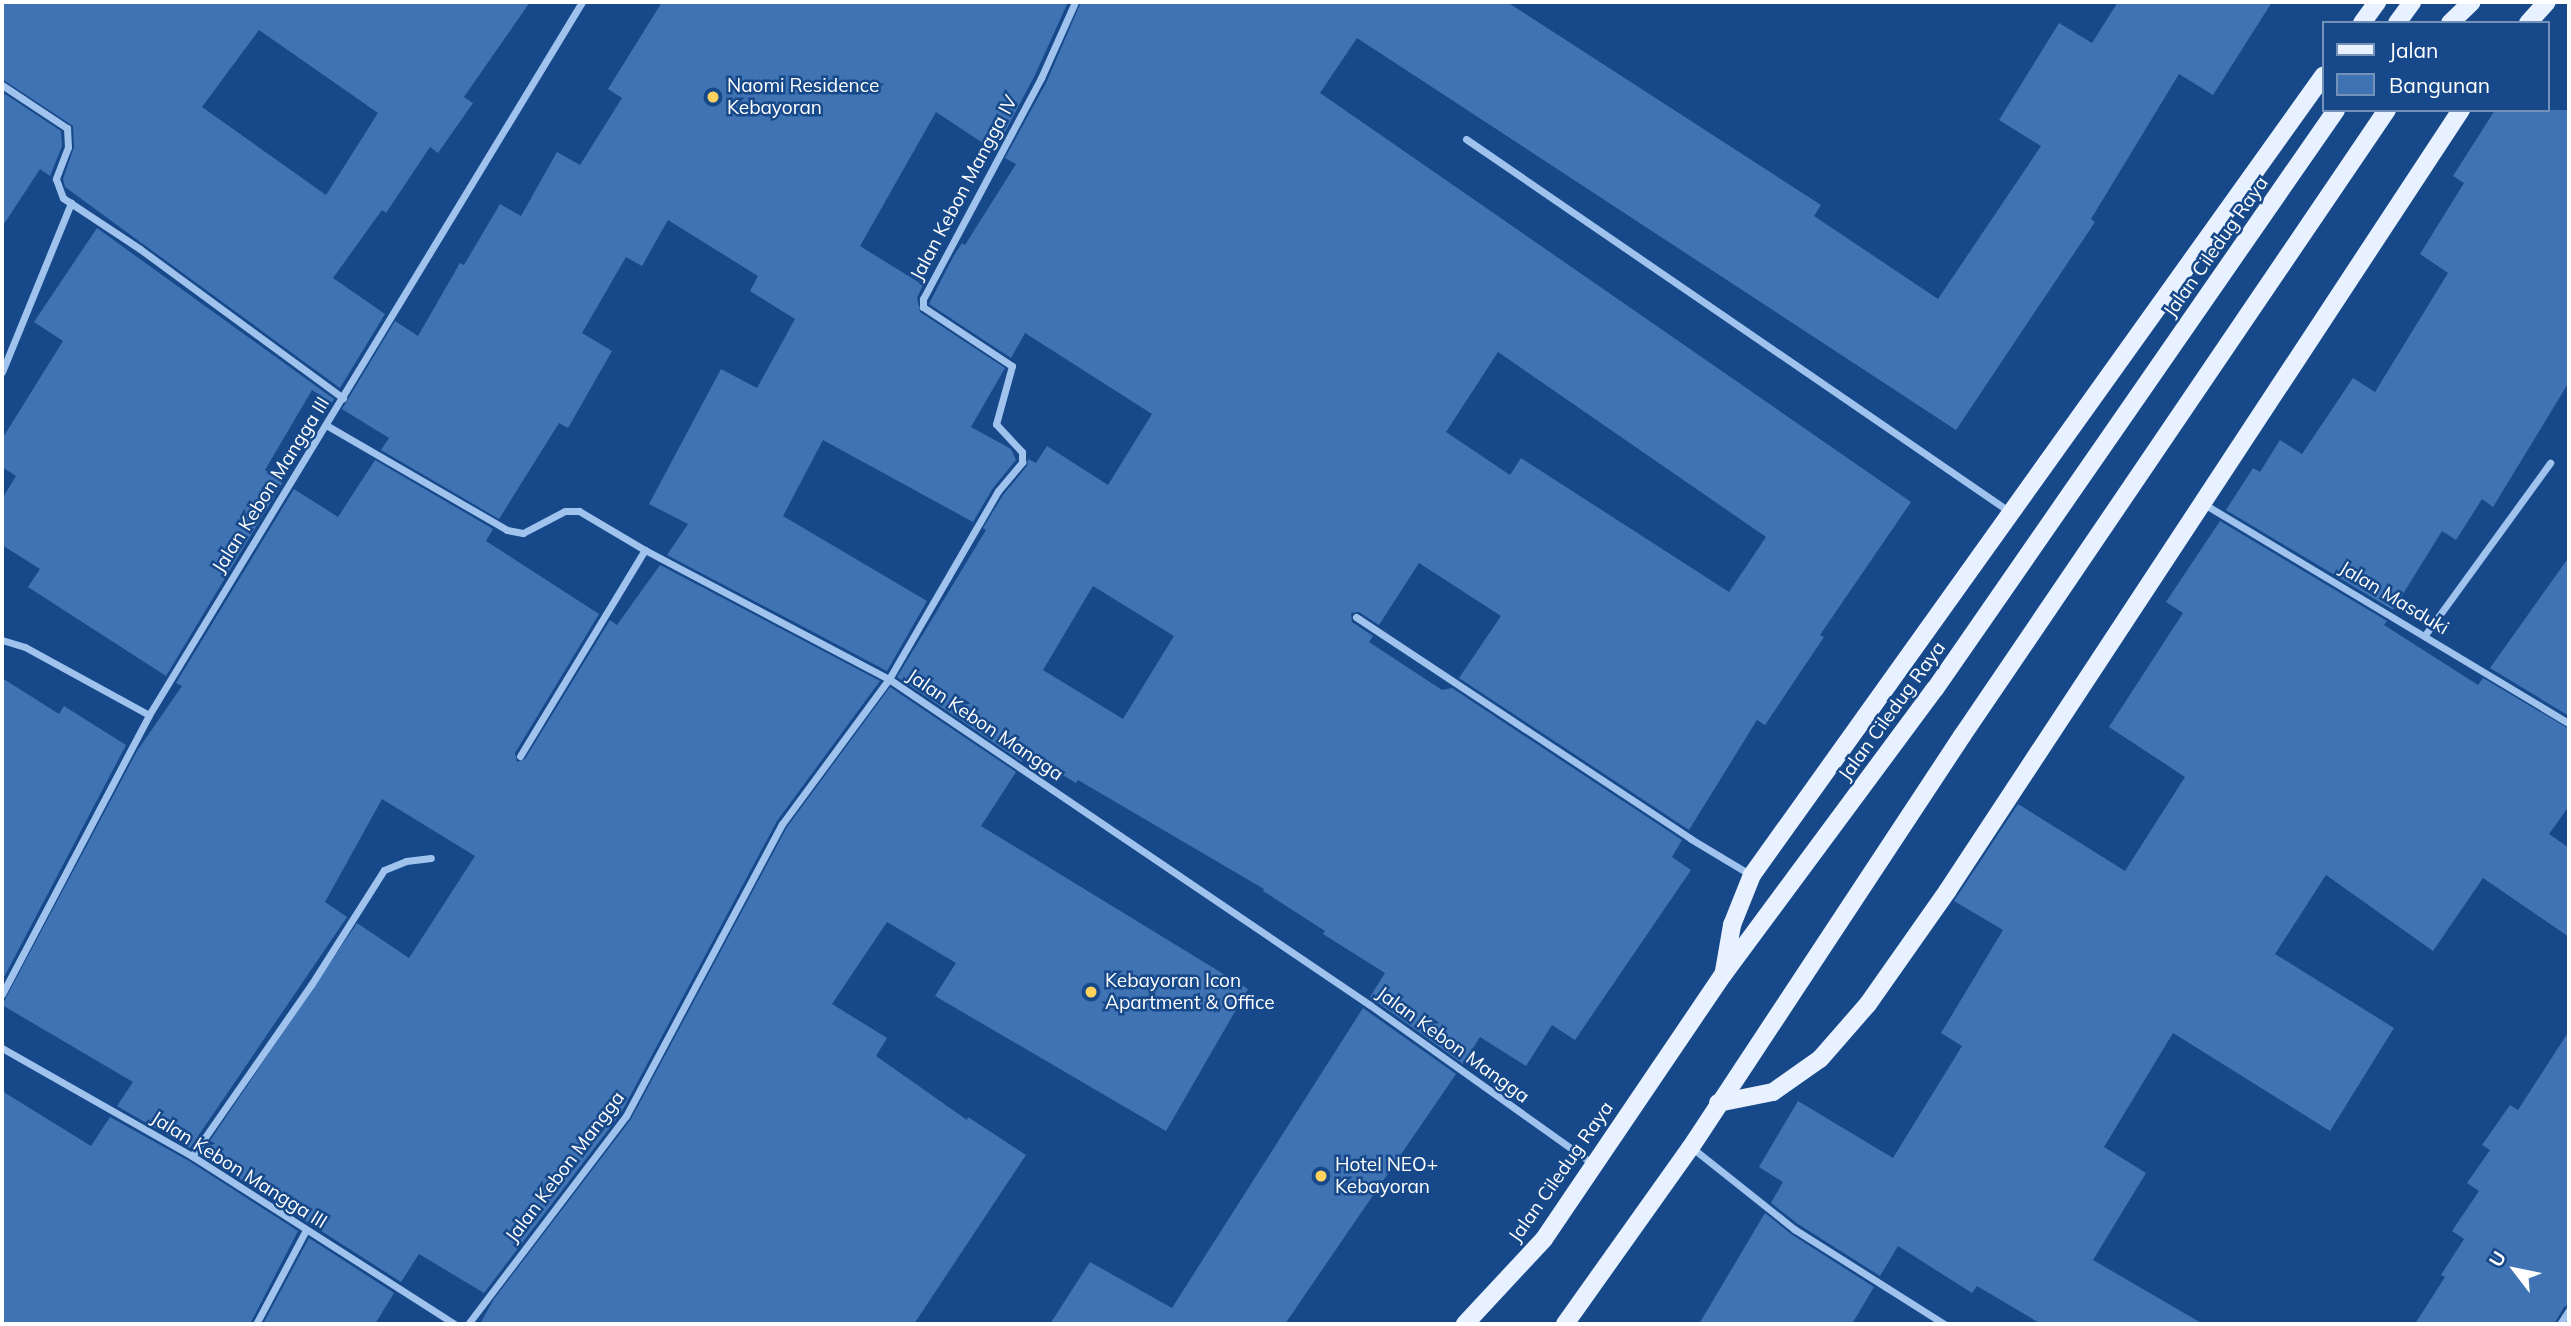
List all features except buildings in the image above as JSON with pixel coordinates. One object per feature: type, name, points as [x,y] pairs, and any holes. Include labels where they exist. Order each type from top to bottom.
[{"type":"main road","points":[[2363,21],[2377,2]]},
{"type":"main road","points":[[2398,21],[2412,2]]},
{"type":"main road","points":[[2452,21],[2472,2]]},
{"type":"main road","points":[[2530,21],[2547,2]]},
{"type":"main road","points":[[1723,975],[1732,925],[1752,875],[2322,78]]},
{"type":"main road","name":"Jalan Ciledug Raya","points":[[1465,1324],[1544,1239],[1723,975],[1935,689],[2335,112]]},
{"type":"main road","points":[[1565,1324],[1691,1147],[1962,736],[2386,112]]},
{"type":"main road","points":[[1718,1103],[1773,1093],[1820,1059],[1868,1004],[1948,890],[2460,112]]},
{"type":"street","name":"Jalan Kebon Mangga III","points":[[2,994],[149,715],[344,398],[582,2]]},
{"type":"street","name":"Jalan Kebon Mangga IV","points":[[889,679],[998,491],[1022,461],[1022,452],[996,424],[1012,366],[923,307],[923,299],[1041,78],[1075,2]]},
{"type":"street","points":[[2,85],[66,128],[68,147],[56,179],[63,198],[140,249],[344,398]]},
{"type":"street","points":[[1466,139],[2011,512]]},
{"type":"street","points":[[2,372],[71,202]]},
{"type":"street","points":[[326,425],[507,530],[523,533],[556,515],[573,510],[889,679]]},
{"type":"street","points":[[2425,635],[2550,463]]},
{"type":"street","name":"Jalan Masduki","points":[[2201,502],[2569,723]]},
{"type":"street","points":[[520,756],[645,550]]},
{"type":"street","points":[[1356,617],[1692,839],[1752,875]]},
{"type":"street","points":[[2,640],[25,647],[149,715]]},
{"type":"street","name":"Jalan Kebon Mangga","points":[[468,1324],[626,1116],[782,824],[889,679],[1358,997],[1594,1165]]},
{"type":"street","points":[[192,1156],[311,985],[383,870],[406,861],[431,858]]},
{"type":"street","name":"Jalan Kebon Mangga III","points":[[2,1048],[192,1156],[455,1324]]},
{"type":"street","points":[[1691,1147],[1794,1229],[1944,1324]]},
{"type":"street","points":[[256,1324],[306,1230]]},
{"type":"street","points":[[2560,1324],[2569,1310]]},
{"type":"place","name":"Naomi Residence Kebayoran","points":[[713,97]]},
{"type":"place","name":"Kebayoran Icon Apartment & Office","points":[[1091,992]]},
{"type":"place","name":"Hotel NEO+ Kebayoran","points":[[1321,1176]]}]
